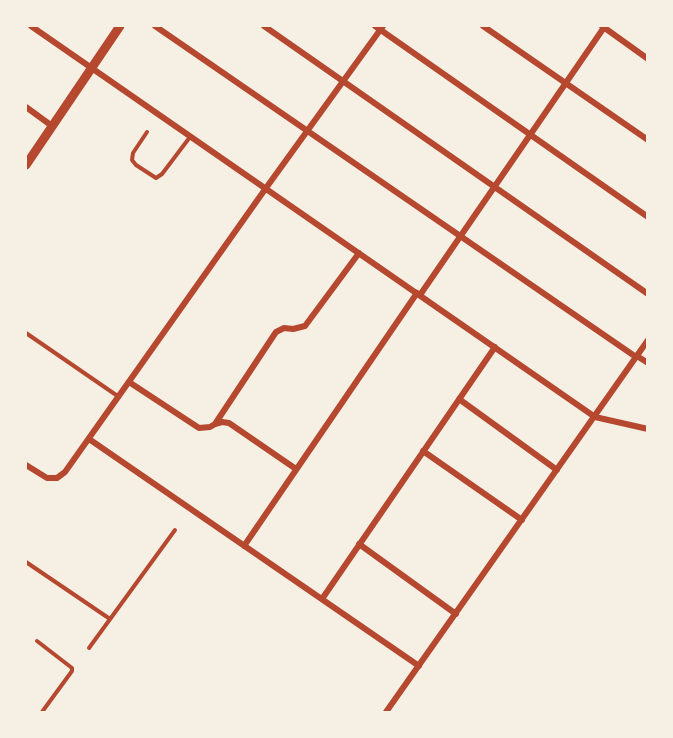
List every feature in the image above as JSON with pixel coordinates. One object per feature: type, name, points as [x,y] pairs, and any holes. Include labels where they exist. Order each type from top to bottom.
[{"type":"street","points":[[31,26],[595,417],[648,429]]},
{"type":"street","points":[[26,165],[120,26]]},
{"type":"street","points":[[155,26],[636,357],[648,363]]},
{"type":"street","points":[[264,26],[648,294]]},
{"type":"street","points":[[483,26],[648,140]]},
{"type":"street","points":[[244,546],[566,83],[603,26],[648,59]]},
{"type":"street","points":[[26,465],[46,478],[57,478],[65,472],[379,27],[648,217]]},
{"type":"street","points":[[26,107],[52,126]]},
{"type":"street","points":[[215,424],[276,332],[284,328],[293,329],[305,326],[359,253]]},
{"type":"street","points":[[386,712],[648,340]]},
{"type":"street","points":[[322,599],[495,347]]},
{"type":"street","points":[[129,381],[194,426],[204,428],[222,422],[229,423],[296,469]]},
{"type":"street","points":[[459,399],[557,470]]},
{"type":"street","points":[[89,439],[419,666]]},
{"type":"street","points":[[423,451],[522,520]]},
{"type":"street","points":[[359,544],[456,614]]},
{"type":"lane","points":[[147,132],[133,153],[132,159],[136,165],[156,177],[162,174],[191,136]]},
{"type":"lane","points":[[26,333],[119,397]]},
{"type":"lane","points":[[89,648],[175,530]]},
{"type":"lane","points":[[26,562],[110,619]]},
{"type":"lane","points":[[37,641],[72,668],[42,712]]}]
